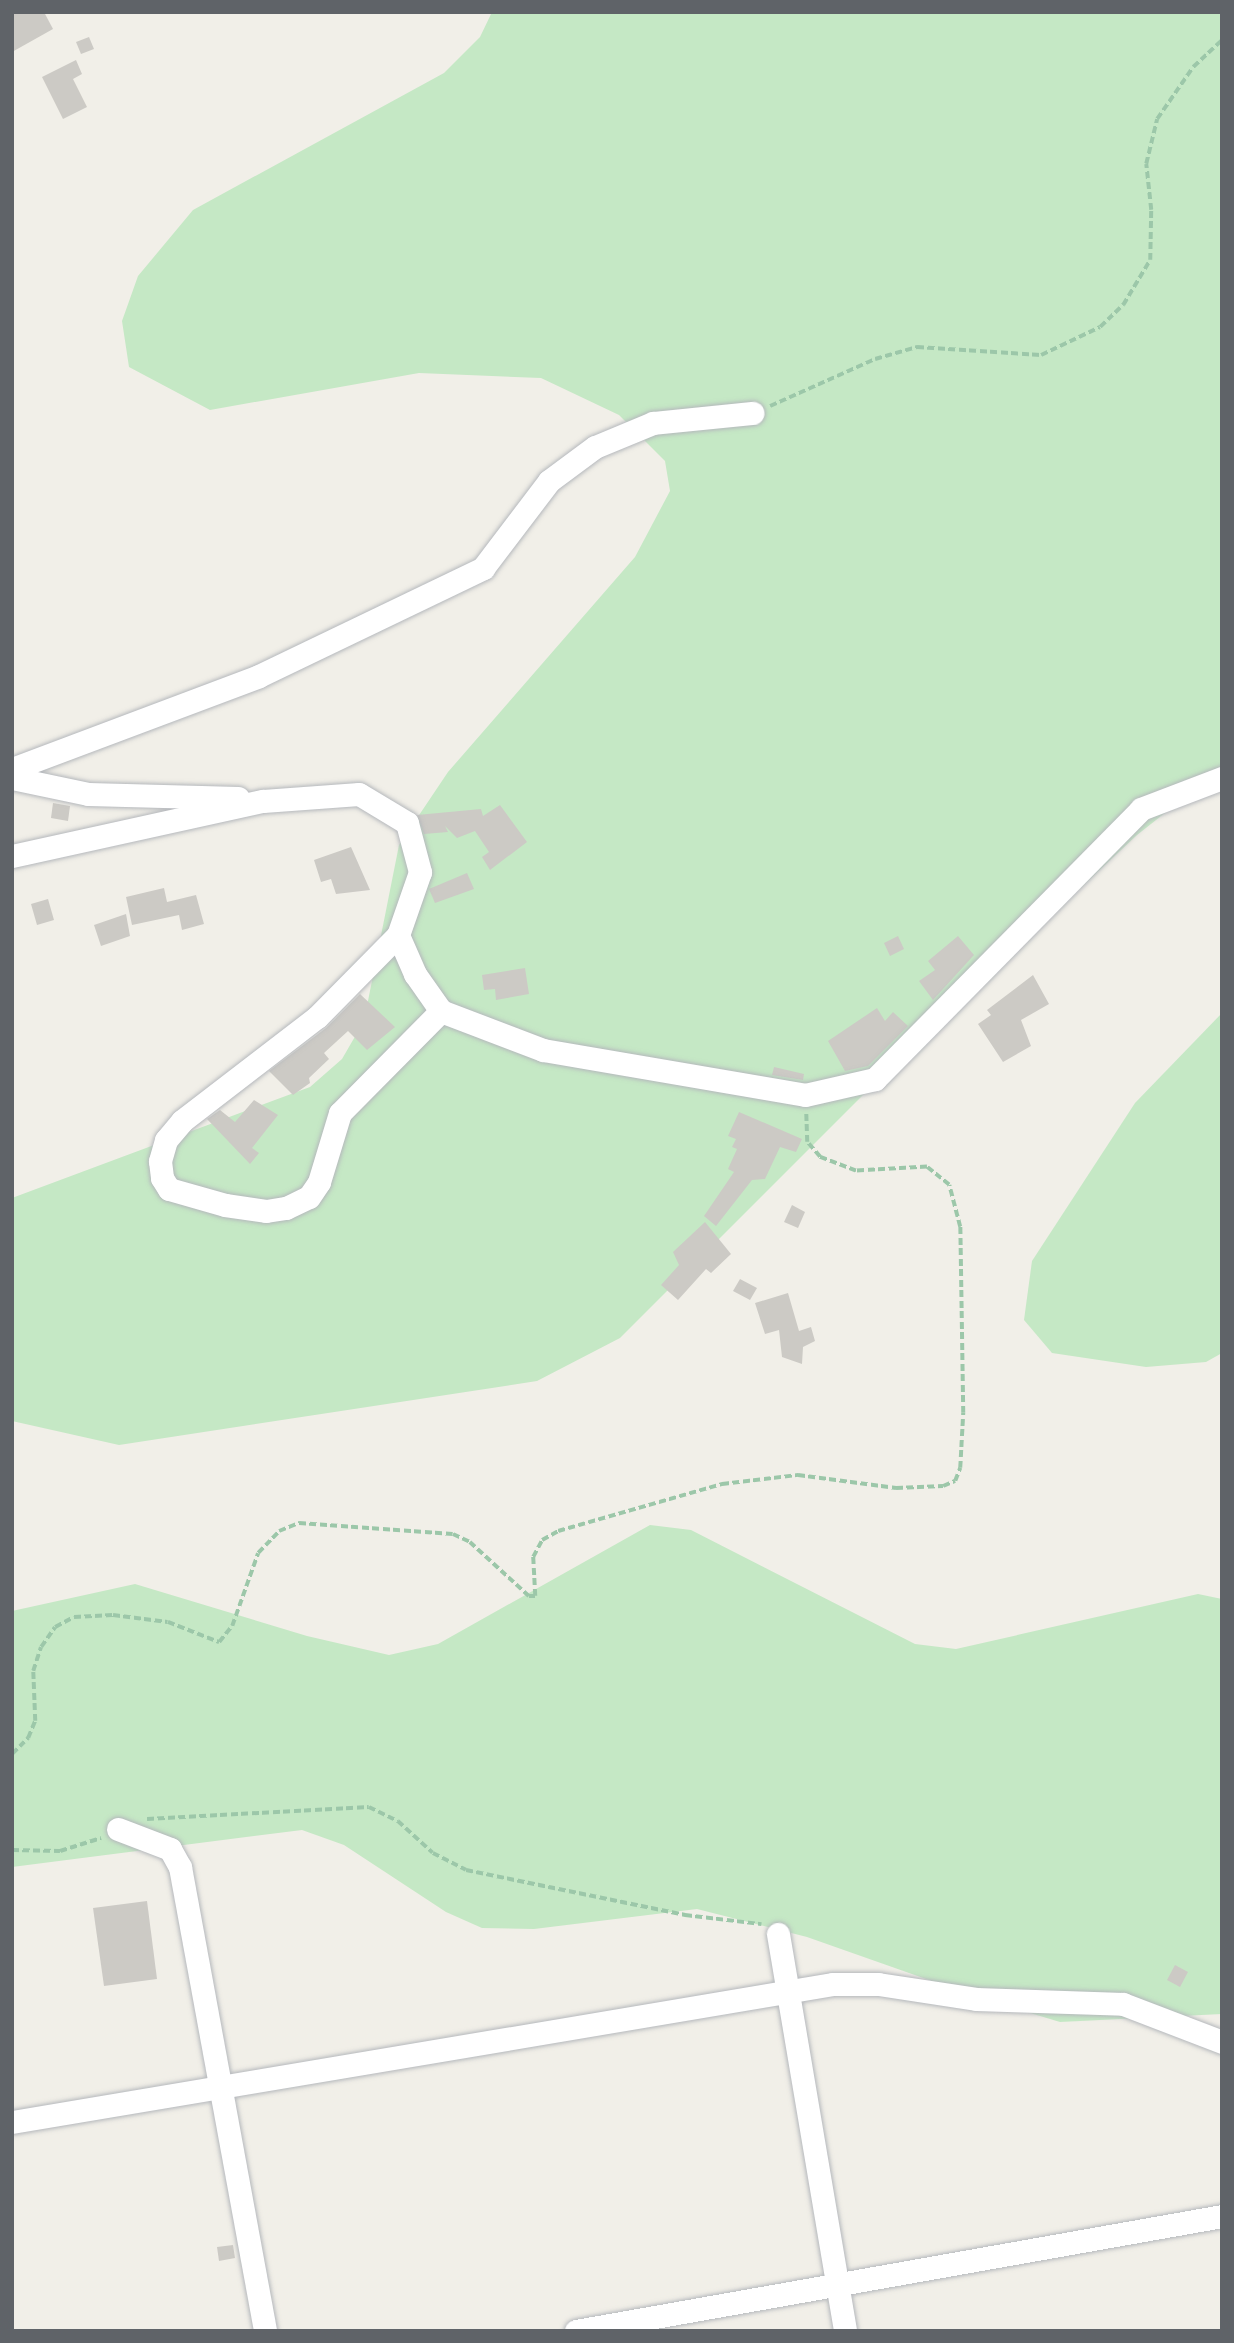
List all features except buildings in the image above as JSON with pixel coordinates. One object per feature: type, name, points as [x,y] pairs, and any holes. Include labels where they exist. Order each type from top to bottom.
[{"type":"street","points":[[12,769],[259,676],[483,568],[549,481],[595,447],[653,423],[752,413]]},
{"type":"street","points":[[12,778],[88,794],[262,801],[359,794],[407,823],[420,872],[398,935],[317,1017],[182,1121],[166,1140],[160,1161],[162,1178],[169,1189],[225,1205],[266,1211],[286,1208],[309,1197],[319,1182],[340,1113],[441,1011]]},
{"type":"street","points":[[398,935],[415,974],[441,1011],[543,1050],[805,1095],[875,1079],[1141,809],[1222,778]]},
{"type":"street","points":[[12,856],[262,801]]},
{"type":"street","points":[[118,1829],[170,1849],[180,1867],[265,2331]]},
{"type":"street","points":[[778,1934],[845,2331]]},
{"type":"street","points":[[12,2122],[788,1989],[878,1984],[976,1999],[1122,2004],[1222,2042]]},
{"type":"street","points":[[576,2331],[1222,2216]]},
{"type":"path","points":[[752,413],[875,359],[917,347],[1041,355],[1100,327],[1123,305],[1150,260],[1152,210],[1146,164],[1157,119],[1193,67],[1222,40]]},
{"type":"path","points":[[12,1754],[28,1738],[35,1721],[33,1671],[41,1647],[55,1627],[74,1617],[113,1615],[167,1622],[219,1642],[232,1626],[258,1553],[279,1531],[299,1523],[453,1534],[470,1542],[529,1596],[535,1597],[533,1556],[542,1540],[558,1531],[711,1487],[797,1475],[897,1488],[943,1486],[955,1481],[960,1468],[963,1413],[960,1240],[949,1185],[927,1167],[856,1171],[820,1157],[807,1142],[805,1095]]},
{"type":"path","points":[[12,1850],[60,1852],[92,1843],[144,1819],[197,1814],[369,1807],[398,1821],[433,1853],[467,1870],[685,1915],[747,1921],[767,1926],[778,1934]]},
{"type":"green space","points":[[492,12],[1222,12],[1222,768],[1137,835],[908,1050],[620,1338],[537,1381],[119,1445],[12,1421],[12,1198],[310,1087],[342,1059],[364,1021],[399,845],[448,772],[635,557],[670,491],[665,461],[619,415],[541,378],[419,373],[210,410],[129,367],[122,321],[138,276],[193,210],[444,73],[480,37]]},
{"type":"green space","points":[[1222,1013],[1222,1353],[1206,1362],[1146,1367],[1052,1353],[1024,1320],[1032,1261],[1135,1103]]},
{"type":"green space","points":[[650,1525],[691,1530],[915,1644],[956,1649],[1198,1594],[1222,1599],[1222,2014],[1060,2022],[980,1998],[807,1937],[697,1909],[534,1929],[482,1928],[446,1912],[344,1845],[302,1830],[12,1867],[12,1611],[135,1584],[307,1636],[389,1655],[438,1644]]}]
